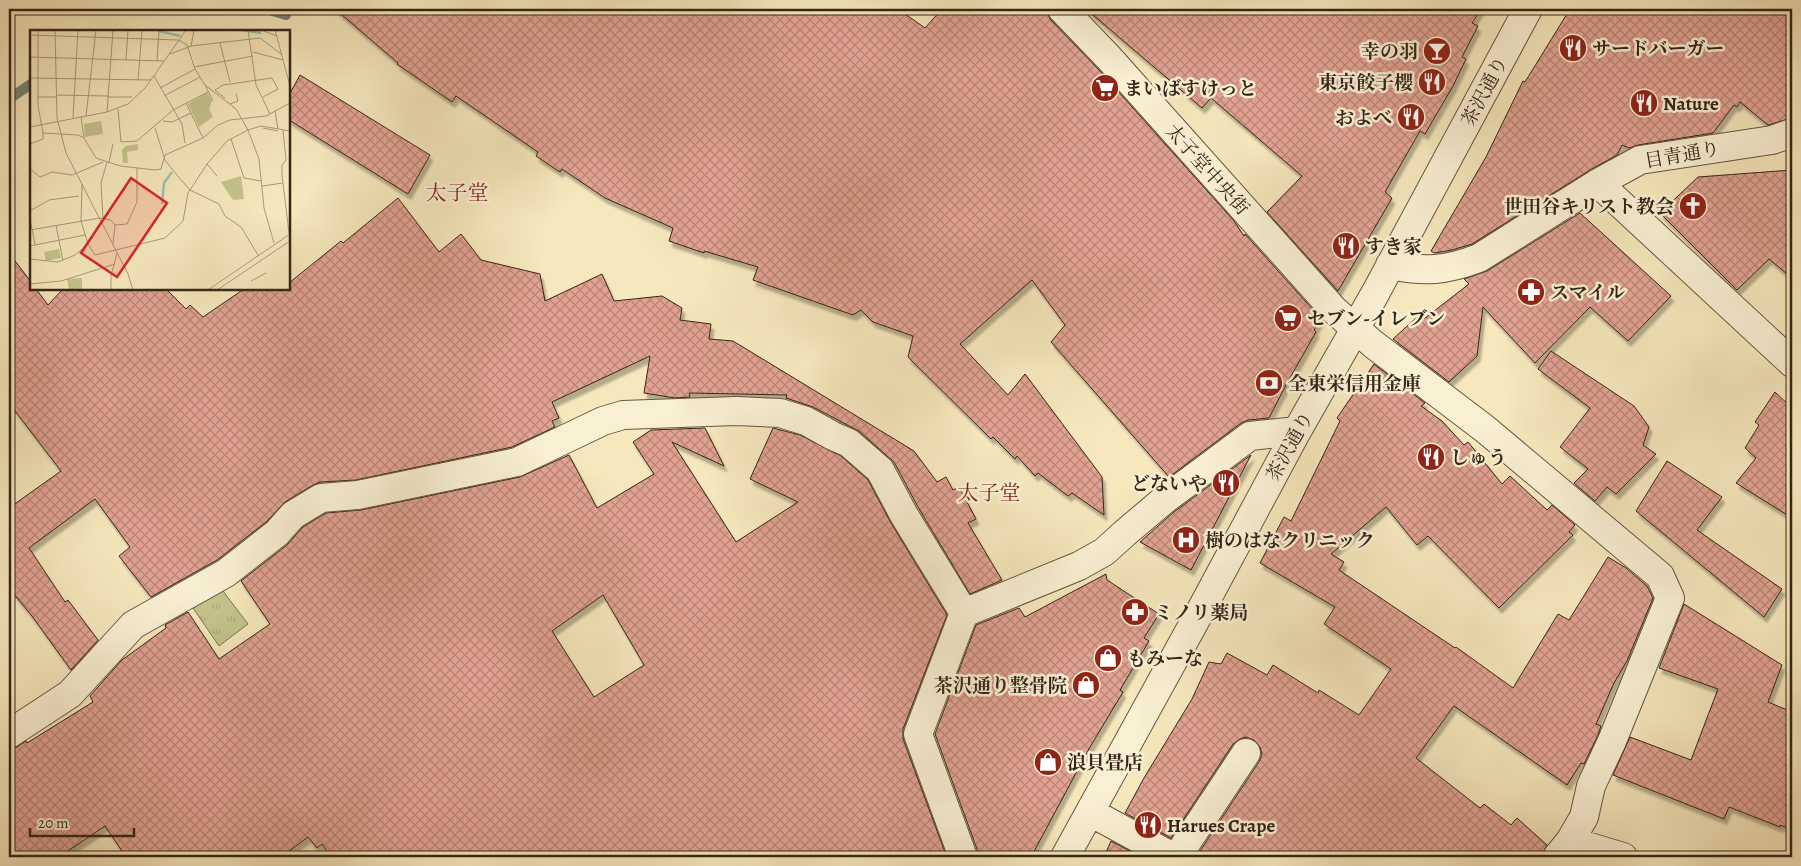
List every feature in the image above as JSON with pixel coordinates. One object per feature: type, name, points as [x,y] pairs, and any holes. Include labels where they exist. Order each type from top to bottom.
[{"type":"street","name":"太子堂中央街","points":[[1062,9],[1109,58],[1334,310],[1440,397],[1485,429],[1660,576],[1670,598],[1591,786],[1584,817],[1563,849]]},
{"type":"street","name":"茶沢通り","points":[[1064,857],[1355,329],[1528,9]]},
{"type":"street","name":"目青通り","points":[[1390,265],[1413,270],[1432,270],[1463,264],[1479,258],[1598,183],[1640,160],[1772,140],[1792,133]]},
{"type":"street","points":[[1598,183],[1792,363]]},
{"type":"street","points":[[9,734],[70,694],[133,625],[226,573],[277,533],[293,515],[321,498],[358,495],[517,462],[603,421],[623,415],[736,411],[780,413],[806,421],[849,443],[880,470],[904,515],[964,613]]},
{"type":"street","points":[[963,857],[918,734],[964,613],[1079,566],[1104,552],[1164,500],[1250,436],[1297,432]]},
{"type":"street","points":[[1177,857],[1246,753]]},
{"type":"street","points":[[1090,812],[1173,857]]},
{"type":"street","points":[[1563,849],[1623,857]]},
{"type":"green space","points":[[223,591],[248,624],[219,646],[193,608]]},
{"type":"building","points":[[335,9],[898,9],[925,28],[942,9],[1047,9],[1051,20],[1098,69],[1234,221],[1244,236],[1245,234],[1321,319],[1314,330],[1316,332],[1269,418],[1248,420],[1241,423],[1169,477],[1051,342],[1065,325],[1032,280],[960,344],[1008,395],[1025,374],[1102,477],[1104,515],[1072,493],[1068,496],[1038,473],[1035,476],[1017,456],[1015,459],[993,437],[991,439],[908,357],[913,336],[873,322],[861,310],[853,315],[753,280],[758,267],[704,251],[704,253],[669,241],[673,228],[605,198],[562,169],[560,172],[536,156],[538,152],[456,96],[452,102],[397,64]]},
{"type":"building","points":[[1086,9],[1481,9],[1472,23],[1478,26],[1462,57],[1466,59],[1453,86],[1425,134],[1420,131],[1385,192],[1392,198],[1338,291],[1267,212],[1302,176],[1211,98],[1202,108]]},
{"type":"building","points":[[1570,9],[1792,9],[1792,118],[1768,125],[1740,102],[1737,107],[1734,105],[1713,133],[1629,148],[1622,145],[1617,155],[1472,244],[1434,253],[1431,251],[1486,157],[1523,81],[1525,82]]},
{"type":"building","points":[[300,75],[430,155],[408,194],[290,121],[290,93]]},
{"type":"building","points":[[1792,170],[1792,278],[1769,259],[1737,290],[1660,213],[1698,177]]},
{"type":"building","points":[[398,198],[439,252],[461,234],[481,260],[540,274],[545,301],[602,274],[614,301],[662,296],[682,308],[680,320],[711,324],[709,339],[733,341],[914,451],[937,482],[946,477],[953,490],[959,487],[976,519],[968,523],[1002,580],[970,594],[918,507],[894,462],[859,431],[813,407],[786,398],[787,395],[689,393],[690,397],[675,398],[644,393],[650,356],[552,402],[559,418],[552,421],[555,427],[512,447],[356,480],[320,482],[313,485],[285,502],[266,522],[217,560],[151,597],[119,556],[130,547],[95,499],[29,548],[65,602],[68,600],[98,640],[71,670],[9,588],[9,508],[61,471],[9,403],[9,253],[30,281],[30,290],[37,290],[48,305],[62,290],[167,290],[186,309],[190,305],[203,317],[243,290],[290,290],[290,282],[341,241],[343,243]]},
{"type":"building","points":[[1580,213],[1671,296],[1628,341],[1590,307],[1535,363],[1483,307],[1477,356],[1449,382],[1393,339],[1416,318],[1420,322],[1469,284],[1464,279],[1487,271]]},
{"type":"building","points":[[1551,351],[1634,406],[1649,427],[1643,445],[1656,454],[1616,494],[1607,487],[1595,501],[1574,483],[1588,469],[1560,447],[1590,408],[1538,369]]},
{"type":"building","points":[[1374,364],[1425,403],[1421,406],[1442,421],[1464,445],[1468,442],[1502,484],[1510,476],[1547,510],[1552,505],[1575,525],[1569,532],[1573,535],[1499,608],[1428,536],[1417,545],[1386,507],[1331,554],[1344,562],[1339,570],[1456,647],[1513,688],[1558,614],[1569,620],[1608,557],[1626,568],[1647,586],[1653,598],[1627,661],[1614,683],[1596,724],[1601,726],[1598,735],[1584,764],[1581,763],[1567,785],[1454,706],[1416,758],[1480,808],[1484,804],[1511,825],[1517,818],[1547,845],[1542,857],[1196,857],[1259,762],[1262,754],[1260,747],[1254,740],[1246,737],[1233,744],[1171,838],[1125,813],[1192,699],[1209,662],[1221,664],[1227,653],[1267,675],[1273,665],[1318,693],[1319,690],[1359,715],[1391,669],[1324,624],[1335,607],[1260,563],[1284,517],[1291,521],[1340,421],[1337,418]]},
{"type":"building","points":[[1775,392],[1792,408],[1792,518],[1736,483],[1756,458],[1745,448],[1759,425],[1755,422]]},
{"type":"building","points":[[705,428],[724,466],[672,442],[736,542],[798,502],[750,479],[773,428],[800,435],[841,456],[868,480],[891,523],[947,615],[903,729],[903,739],[946,855],[942,857],[331,857],[322,844],[317,848],[308,837],[281,857],[126,857],[105,826],[59,857],[9,857],[9,749],[17,747],[26,741],[27,743],[93,702],[90,696],[122,660],[166,628],[165,625],[188,612],[219,659],[270,624],[241,581],[287,545],[303,527],[326,513],[361,510],[520,477],[569,455],[597,508],[654,474],[633,442],[651,430]],"holes":[[[603,595],[644,665],[594,697],[552,631]]]},
{"type":"building","points":[[1251,455],[1191,570],[1140,542],[1174,512]]},
{"type":"building","points":[[1667,461],[1722,497],[1697,530],[1782,589],[1764,617],[1636,511]]},
{"type":"building","points":[[1106,574],[1107,580],[1159,614],[1144,638],[1149,641],[1120,690],[1123,692],[1090,747],[1031,857],[978,857],[978,852],[935,734],[976,625],[1019,608],[1025,617]]},
{"type":"building","points":[[1684,604],[1782,665],[1768,702],[1792,712],[1792,830],[1729,807],[1724,819],[1613,775],[1630,737],[1691,760],[1718,689],[1659,668]]},
{"type":"building","points":[[1111,841],[1141,857],[1104,857]]},
{"type":"waterway","points":[[266,9],[286,15]]},
{"type":"waterway","points":[[9,99],[30,85]]},
{"type":"place","name":"サードバーガー","points":[[1573,48]]},
{"type":"place","name":"幸の羽","points":[[1437,51]]},
{"type":"place","name":"東京餃子櫻","points":[[1432,82]]},
{"type":"place","name":"まいばすけっと","points":[[1105,88]]},
{"type":"place","name":"Nature","points":[[1644,103]]},
{"type":"place","name":"およべ","points":[[1411,117]]},
{"type":"place","name":"世田谷キリスト教会","points":[[1693,206]]},
{"type":"place","name":"すき家","points":[[1346,246]]},
{"type":"place","name":"スマイル","points":[[1531,292]]},
{"type":"place","name":"セブン-イレブン","points":[[1288,318]]},
{"type":"place","name":"全東栄信用金庫","points":[[1269,383]]},
{"type":"place","name":"しゅう","points":[[1431,457]]},
{"type":"place","name":"どないや","points":[[1226,483]]},
{"type":"place","name":"樹のはなクリニック","points":[[1186,540]]},
{"type":"place","name":"ミノリ薬局","points":[[1135,612]]},
{"type":"place","name":"もみーな","points":[[1108,658]]},
{"type":"place","name":"茶沢通り整骨院","points":[[1086,685]]},
{"type":"place","name":"浪貝畳店","points":[[1048,762]]},
{"type":"place","name":"Harues Crape","points":[[1148,825]]},
{"type":"district","name":"太子堂","points":[[457,193]]},
{"type":"district","name":"太子堂","points":[[989,493]]}]
